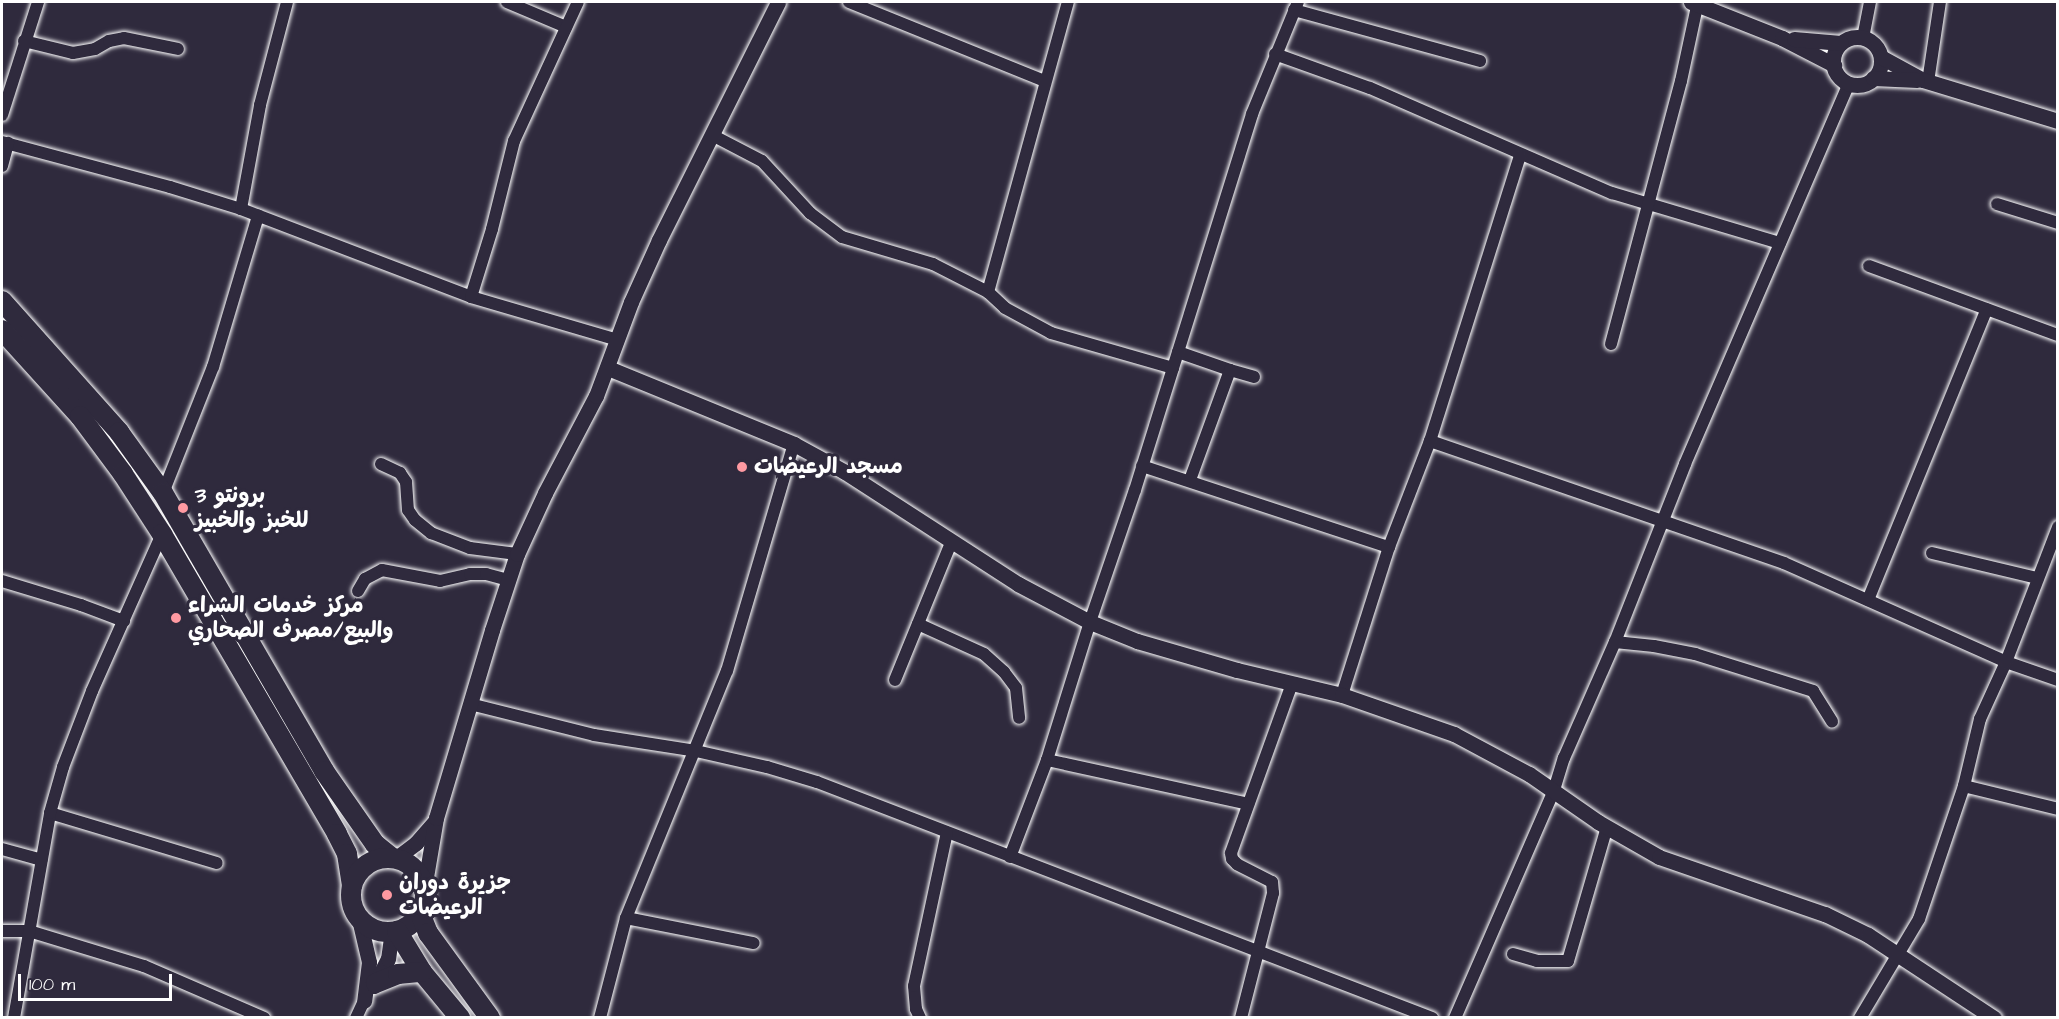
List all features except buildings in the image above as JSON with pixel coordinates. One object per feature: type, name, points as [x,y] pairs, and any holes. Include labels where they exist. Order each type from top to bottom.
[{"type":"main road","points":[[2,301],[119,432],[163,493],[324,771],[375,844],[417,873],[424,890],[420,913],[428,933],[490,1017]]},
{"type":"main road","points":[[2,330],[80,416],[123,474],[162,534],[337,834],[347,854],[352,886],[351,903],[359,919],[369,927],[395,931],[410,924],[420,913]]},
{"type":"main road","points":[[352,886],[357,874],[366,864],[379,859],[394,858]]},
{"type":"main road","points":[[395,931],[422,972],[460,1017]]},
{"type":"main road","points":[[376,983],[398,974],[422,972]]},
{"type":"street","points":[[2,115],[38,2]]},
{"type":"street","points":[[241,209],[260,105],[287,2]]},
{"type":"street","points":[[507,2],[566,27]]},
{"type":"street","points":[[471,297],[492,229],[514,141],[578,2]]},
{"type":"street","points":[[424,890],[436,818],[517,554],[545,493],[597,396],[659,240],[778,2]]},
{"type":"street","points":[[849,2],[1045,81]]},
{"type":"street","points":[[988,292],[1068,2]]},
{"type":"street","points":[[1863,38],[1870,2]]},
{"type":"street","points":[[1926,81],[1940,2]]},
{"type":"street","points":[[1611,344],[1632,272],[1646,205],[1681,81],[1696,3],[1782,38],[1834,65],[1842,79],[1849,83],[1862,84],[1873,78],[1880,69],[1881,57],[1875,45],[1863,38],[1855,37],[1841,43],[1782,38]]},
{"type":"street","points":[[1010,857],[1047,760],[1179,352],[1252,114],[1296,6],[1480,61]]},
{"type":"street","points":[[24,41],[73,52],[95,49],[109,41],[124,38],[178,49]]},
{"type":"street","points":[[1834,65],[1835,53],[1841,43]]},
{"type":"street","points":[[1275,54],[1370,88],[1520,156],[1646,205],[1780,243]]},
{"type":"street","points":[[1881,57],[1926,81],[2058,121]]},
{"type":"street","points":[[1873,78],[1926,81]]},
{"type":"street","points":[[1455,1017],[1554,790],[1564,758],[1615,642],[1662,524],[1849,83]]},
{"type":"street","points":[[712,135],[762,161],[810,213],[842,237],[933,264],[988,292],[1005,308],[1051,333],[1173,368]]},
{"type":"street","points":[[2,166],[4,143],[170,186],[241,209],[471,297],[618,340]]},
{"type":"street","points":[[1342,695],[1389,547],[1430,441],[1520,156]]},
{"type":"street","points":[[1997,204],[2058,223]]},
{"type":"street","points":[[163,493],[213,367],[258,216]]},
{"type":"street","points":[[1869,266],[2058,335]]},
{"type":"street","points":[[1868,600],[1987,309]]},
{"type":"street","points":[[1179,352],[1254,377]]},
{"type":"street","points":[[608,368],[794,444],[845,472],[951,543],[1018,584],[1090,622],[1137,641],[1292,684],[1342,695],[1454,734],[1503,759],[1554,790],[1607,827],[1659,857],[1825,914],[1900,955],[1994,1017]]},
{"type":"street","points":[[1190,480],[1230,370]]},
{"type":"street","points":[[1430,441],[1662,524],[1784,563],[2006,662],[2058,680]]},
{"type":"street","points":[[600,1017],[626,918],[696,751],[739,634],[794,444]]},
{"type":"street","points":[[381,464],[400,473],[406,482],[408,510],[414,520],[431,533],[470,548],[517,554]]},
{"type":"street","points":[[1142,466],[1389,547]]},
{"type":"street","points":[[1860,1017],[1900,955],[1919,920],[1964,786],[1980,719],[2006,662],[2058,527]]},
{"type":"street","points":[[14,1017],[50,813],[73,737],[162,534]]},
{"type":"street","points":[[895,680],[951,543]]},
{"type":"street","points":[[1932,553],[2037,578]]},
{"type":"street","points":[[358,591],[365,579],[382,570],[440,581],[470,574],[486,574],[508,580]]},
{"type":"street","points":[[2,581],[124,621]]},
{"type":"street","points":[[918,624],[984,654],[1004,672],[1016,688],[1019,718]]},
{"type":"street","points":[[1615,642],[1654,646],[1695,654],[1813,691],[1832,722]]},
{"type":"street","points":[[1241,1017],[1273,893],[1272,882],[1237,864],[1232,859],[1231,853],[1292,684]]},
{"type":"street","points":[[470,704],[594,735],[696,751],[767,767],[817,783],[1432,1017]]},
{"type":"street","points":[[1047,760],[1248,804]]},
{"type":"street","points":[[1964,786],[2058,808]]},
{"type":"street","points":[[50,813],[217,863]]},
{"type":"street","points":[[394,858],[416,843],[436,818]]},
{"type":"street","points":[[1513,954],[1537,961],[1568,962],[1607,827]]},
{"type":"street","points":[[920,1017],[914,998],[914,986],[947,832]]},
{"type":"street","points":[[2,849],[42,860]]},
{"type":"street","points":[[626,918],[754,943]]},
{"type":"street","points":[[359,919],[369,962],[364,1001]]},
{"type":"street","points":[[2,932],[29,931],[144,966],[264,1017]]},
{"type":"street","points":[[357,1017],[388,959],[395,931]]},
{"type":"place","name":"مسجد الرعيضات","points":[[742,467]]},
{"type":"place","name":"برونتو 3 للخبز والخبيز","points":[[183,508]]},
{"type":"place","name":"مركز خدمات الشراء والبيع/مصرف الصحاري","points":[[176,618]]},
{"type":"place","name":"جزيرة دوران الرعيضات","points":[[387,895]]}]
